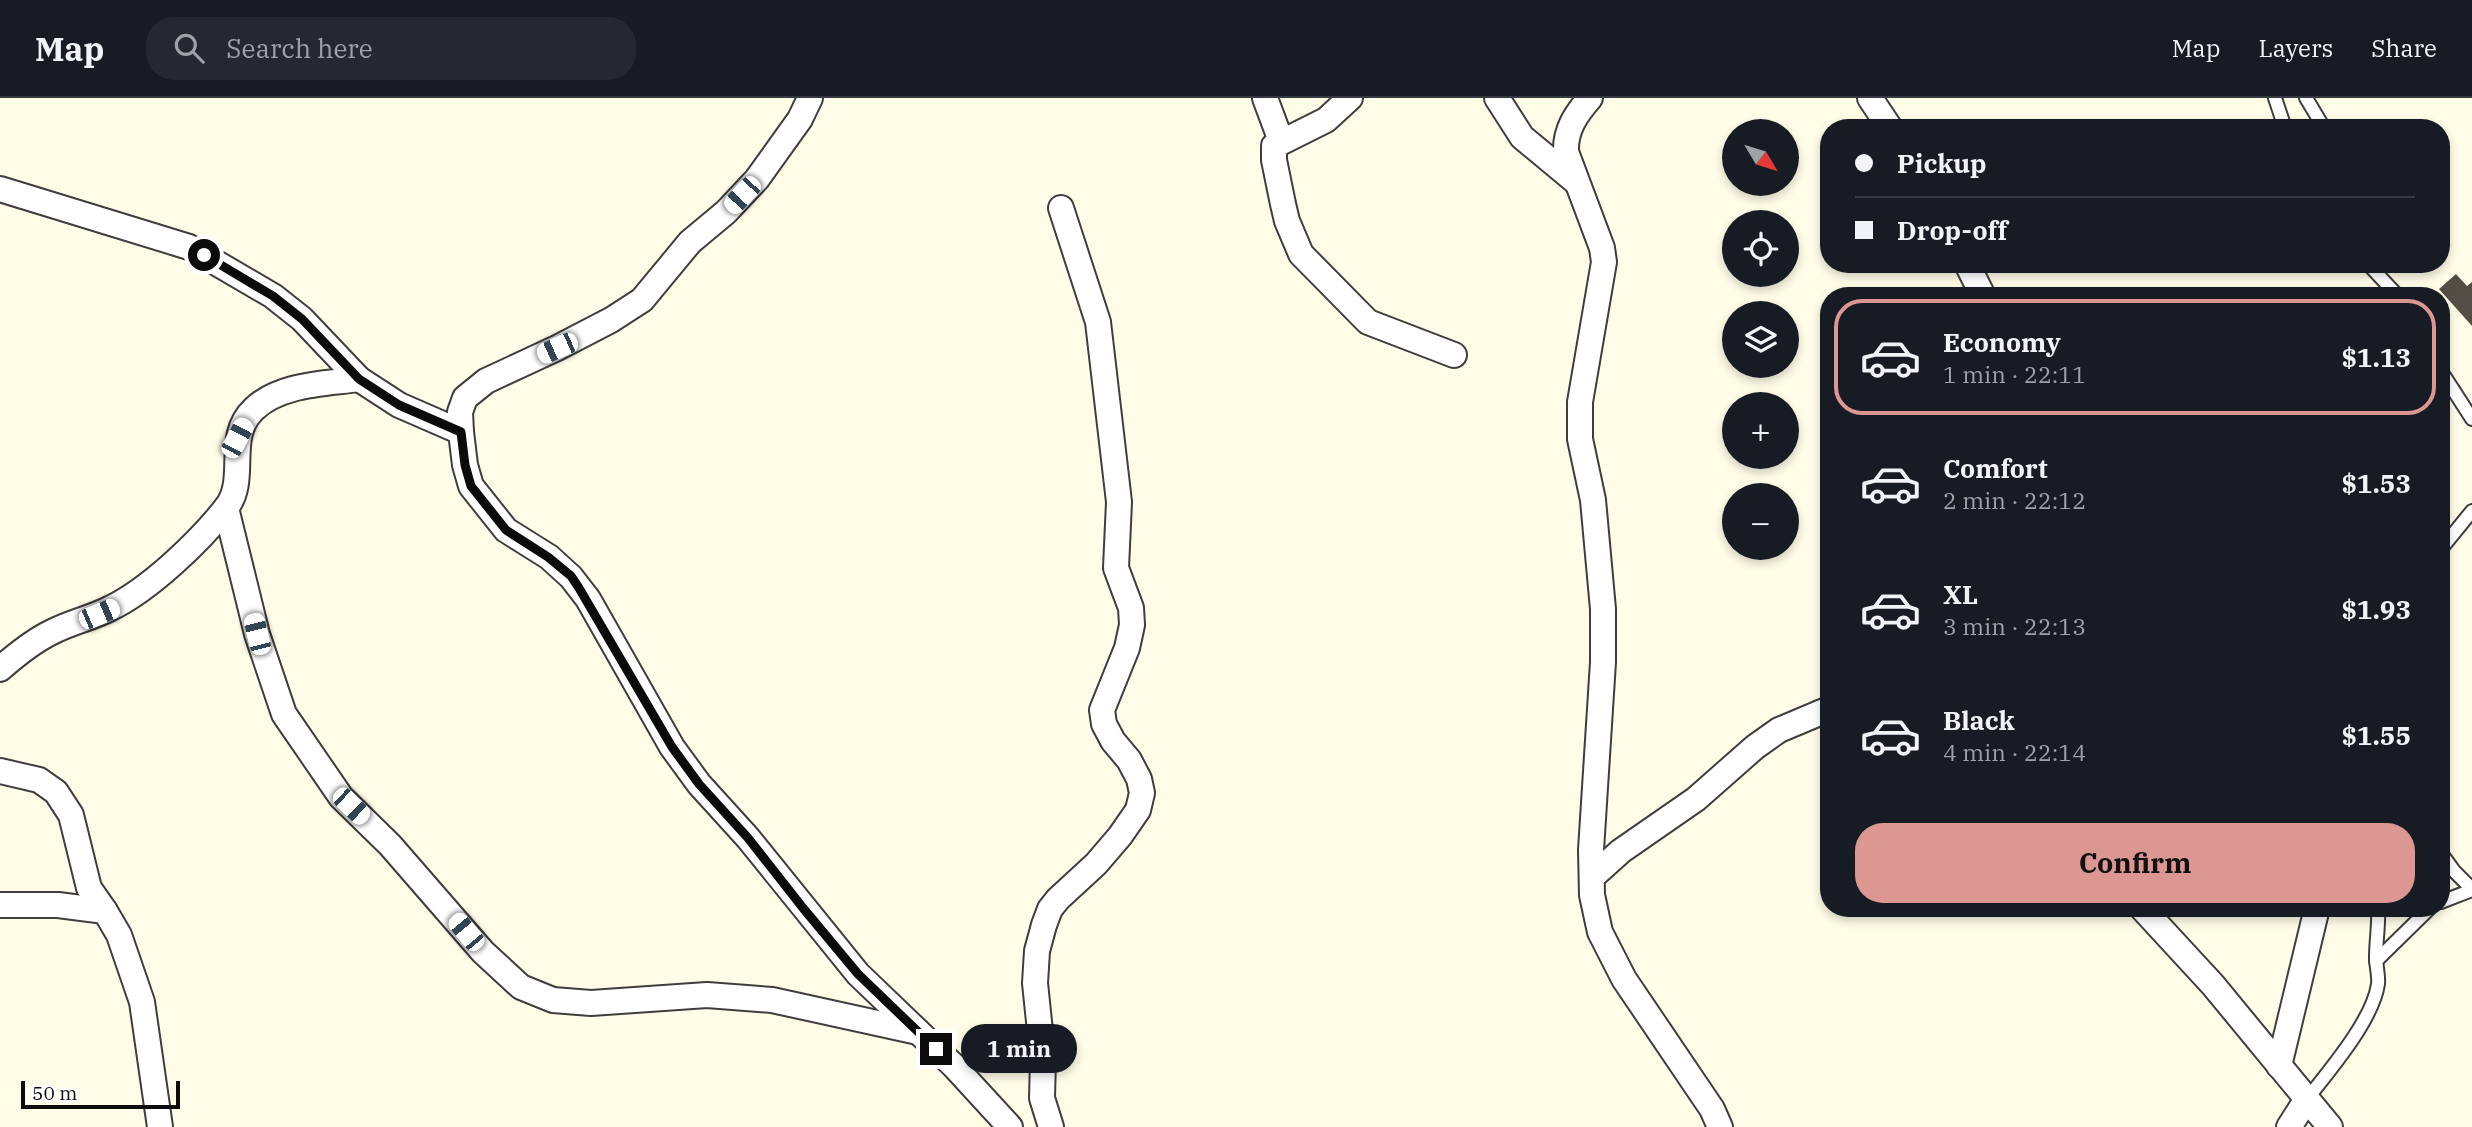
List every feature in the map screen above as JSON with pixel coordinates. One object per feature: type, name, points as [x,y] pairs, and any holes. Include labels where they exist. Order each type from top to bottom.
[{"type":"street","points":[[810,98],[800,119],[757,178],[726,212],[690,242],[642,299],[611,320],[486,381],[465,397],[460,412],[465,465],[471,486],[506,530],[548,557],[571,576],[588,599],[672,747],[699,784],[748,838],[858,974],[954,1066],[1010,1127]]},
{"type":"street","points":[[1265,98],[1281,141]]},
{"type":"street","points":[[1350,98],[1326,120],[1274,146],[1274,160],[1287,221],[1301,254],[1368,322],[1454,355]]},
{"type":"street","points":[[1497,98],[1522,137],[1578,184]]},
{"type":"street","points":[[1590,98],[1579,110],[1565,140],[1566,152],[1602,248],[1604,262],[1580,402],[1580,439],[1593,500],[1603,609],[1603,662],[1595,762],[1592,895],[1600,932],[1624,979],[1712,1110],[1720,1127]]},
{"type":"street","points":[[1870,98],[1884,119]]},
{"type":"street","points":[[0,189],[189,247],[273,296],[302,319],[359,379],[399,405],[461,432]]},
{"type":"street","points":[[1051,1127],[1042,1098],[1042,1060],[1035,983],[1037,951],[1044,925],[1050,909],[1058,899],[1120,836],[1138,810],[1142,793],[1139,779],[1129,760],[1113,741],[1104,724],[1101,710],[1126,648],[1132,625],[1131,608],[1116,568],[1119,502],[1098,322],[1061,208]]},
{"type":"street","points":[[0,669],[52,632],[112,608],[134,595],[164,571],[226,508],[236,494],[237,438],[252,410],[271,397],[303,386],[359,379]]},
{"type":"street","points":[[226,508],[257,634],[284,714],[341,797],[390,845],[483,952],[521,987],[553,1000],[591,1003],[707,995],[772,1000],[918,1032]]},
{"type":"street","points":[[1592,877],[1621,851],[1696,799],[1755,747],[1779,730],[1820,713]]},
{"type":"street","points":[[0,771],[39,780],[56,792],[71,815],[89,888],[119,935],[142,1002],[160,1127]]},
{"type":"street","points":[[0,905],[58,905],[106,911]]},
{"type":"street","points":[[2150,917],[2213,985],[2330,1127]]},
{"type":"street","points":[[2279,1066],[2315,917]]},
{"type":"street","points":[[2289,1127],[2306,1100]]},
{"type":"lane","points":[[2275,98],[2282,119]]},
{"type":"lane","points":[[2306,98],[2319,119]]},
{"type":"lane","points":[[2376,273],[2390,287]]},
{"type":"lane","points":[[2450,385],[2472,419]]},
{"type":"lane","points":[[2450,538],[2472,512]]},
{"type":"lane","points":[[2450,865],[2472,889],[2450,898]]},
{"type":"lane","points":[[2306,1100],[2335,1063],[2373,1003],[2378,984],[2378,917]]},
{"type":"lane","points":[[2376,961],[2422,917]]},
{"type":"building","points":[[2456,274],[2467,286],[2472,282],[2472,326],[2450,301],[2450,287],[2441,287]]},
{"type":"route","points":[[204,255],[273,296],[302,319],[359,379],[399,405],[461,432],[471,486],[506,530],[548,557],[571,576],[588,599],[672,747],[699,784],[748,838],[858,974],[936,1049]]}]
